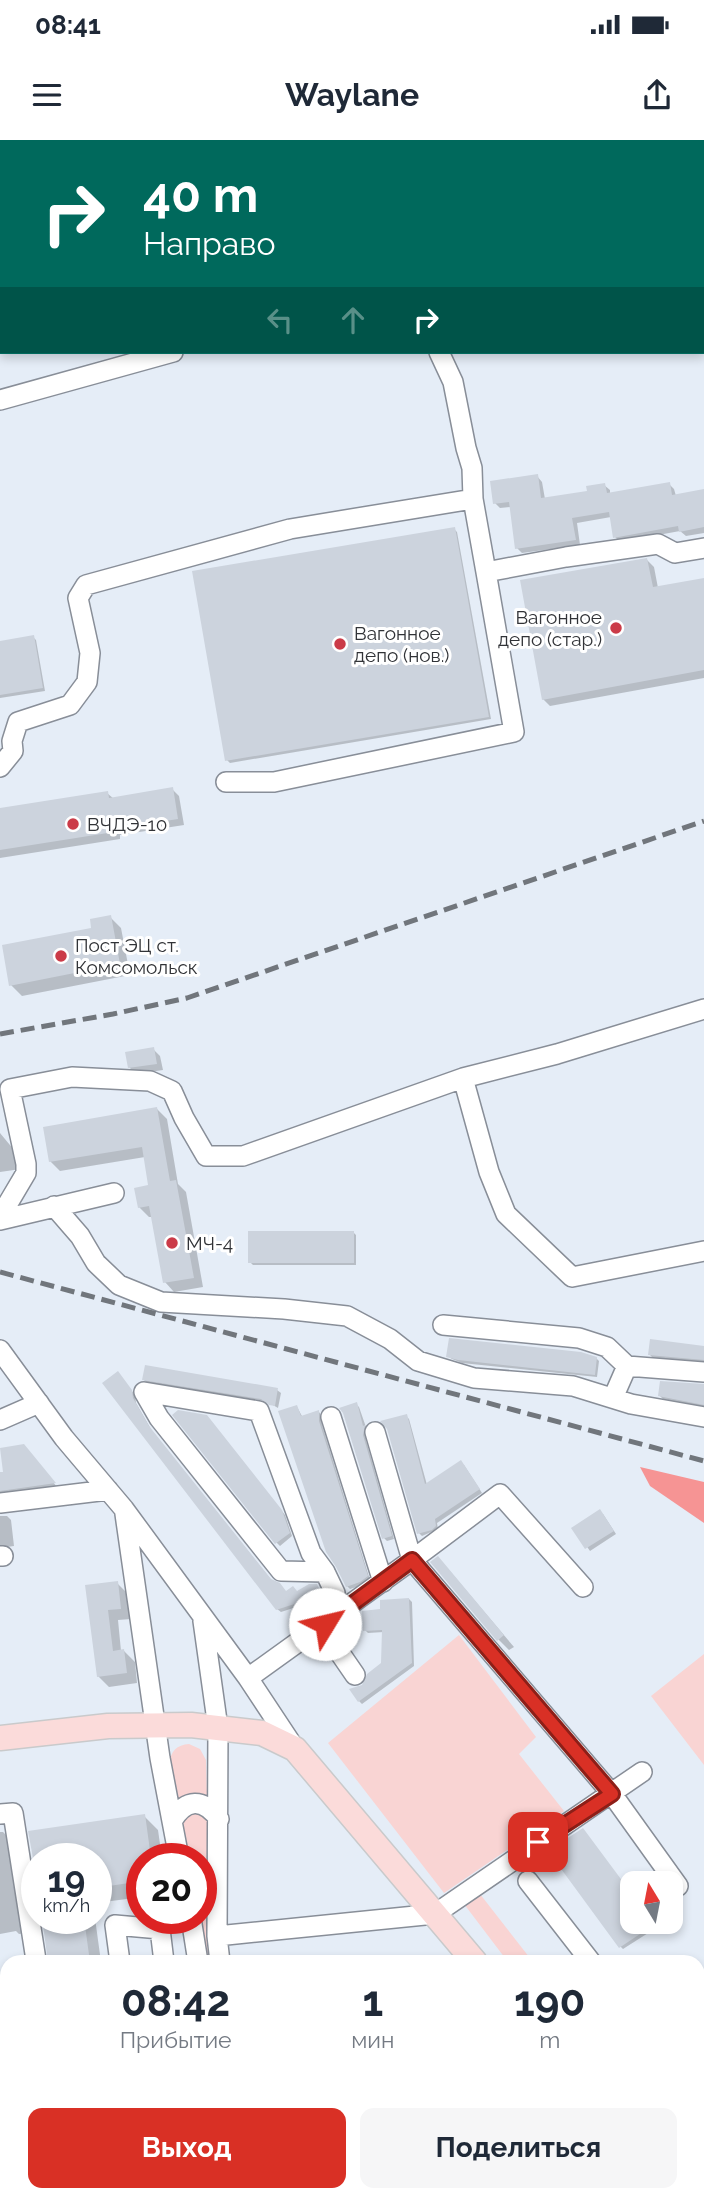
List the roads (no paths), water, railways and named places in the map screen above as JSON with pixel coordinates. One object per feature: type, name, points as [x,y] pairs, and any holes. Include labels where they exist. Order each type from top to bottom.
[{"type":"main road","points":[[0,1734],[108,1726],[191,1725],[262,1733],[295,1749],[469,1955]]},
{"type":"street","points":[[0,400],[166,354]]},
{"type":"street","points":[[226,782],[274,782],[514,732],[473,499],[472,468],[453,382],[440,354]]},
{"type":"street","points":[[0,767],[13,751],[9,723],[70,705],[87,682],[90,653],[78,598],[86,585],[290,529],[473,499]]},
{"type":"street","points":[[486,572],[658,544],[676,553],[704,548]]},
{"type":"street","points":[[0,1219],[26,1174],[26,1164],[5,1090],[72,1077],[150,1081],[172,1091],[206,1156],[243,1156],[463,1077],[557,1054],[704,1009]]},
{"type":"street","points":[[463,1077],[489,1172],[506,1214],[572,1277],[704,1251]]},
{"type":"street","points":[[0,1219],[114,1192]]},
{"type":"street","points":[[54,1206],[80,1236],[96,1263],[119,1285],[161,1301],[347,1316],[390,1339],[418,1362],[474,1378],[573,1386],[631,1404],[704,1417]]},
{"type":"street","points":[[443,1325],[579,1338],[607,1347],[627,1366],[704,1373]]},
{"type":"street","points":[[0,1350],[64,1438],[124,1510],[248,1678],[295,1749]]},
{"type":"street","points":[[613,1398],[627,1366]]},
{"type":"street","points":[[324,1625],[335,1592],[325,1572],[311,1553],[259,1411],[144,1392],[159,1418],[281,1571],[325,1572]]},
{"type":"street","points":[[0,1420],[39,1403]]},
{"type":"street","points":[[331,1417],[383,1582]]},
{"type":"street","points":[[375,1432],[412,1560],[612,1794],[667,1871]]},
{"type":"street","points":[[0,1503],[108,1490]]},
{"type":"street","points":[[248,1678],[500,1494],[583,1587]]},
{"type":"street","points":[[124,1510],[155,1726],[177,1843]]},
{"type":"street","points":[[203,1618],[218,1728],[219,1955]]},
{"type":"street","points":[[324,1625],[355,1675]]},
{"type":"street","points":[[217,1936],[435,1914],[642,1772]]},
{"type":"street","points":[[172,1821],[178,1811],[187,1805],[198,1803],[210,1807],[219,1819]]},
{"type":"street","points":[[0,1814],[13,1812],[35,1955]]},
{"type":"street","points":[[528,1881],[586,1955]]},
{"type":"street","points":[[119,1955],[115,1925],[160,1929],[163,1955]]},
{"type":"street","points":[[194,1934],[197,1955]]},
{"type":"railway","points":[[0,1034],[187,998],[704,821]]},
{"type":"railway","points":[[0,1272],[704,1461]]},
{"type":"place","name":"Вагонное депо (стар.)","points":[[616,628]]},
{"type":"place","name":"Вагонное депо (нов.)","points":[[340,644]]},
{"type":"place","name":"ВЧДЭ-10","points":[[73,824]]},
{"type":"place","name":"Пост ЭЦ ст. Комсомольск","points":[[61,956]]},
{"type":"place","name":"МЧ-4","points":[[172,1243]]}]
